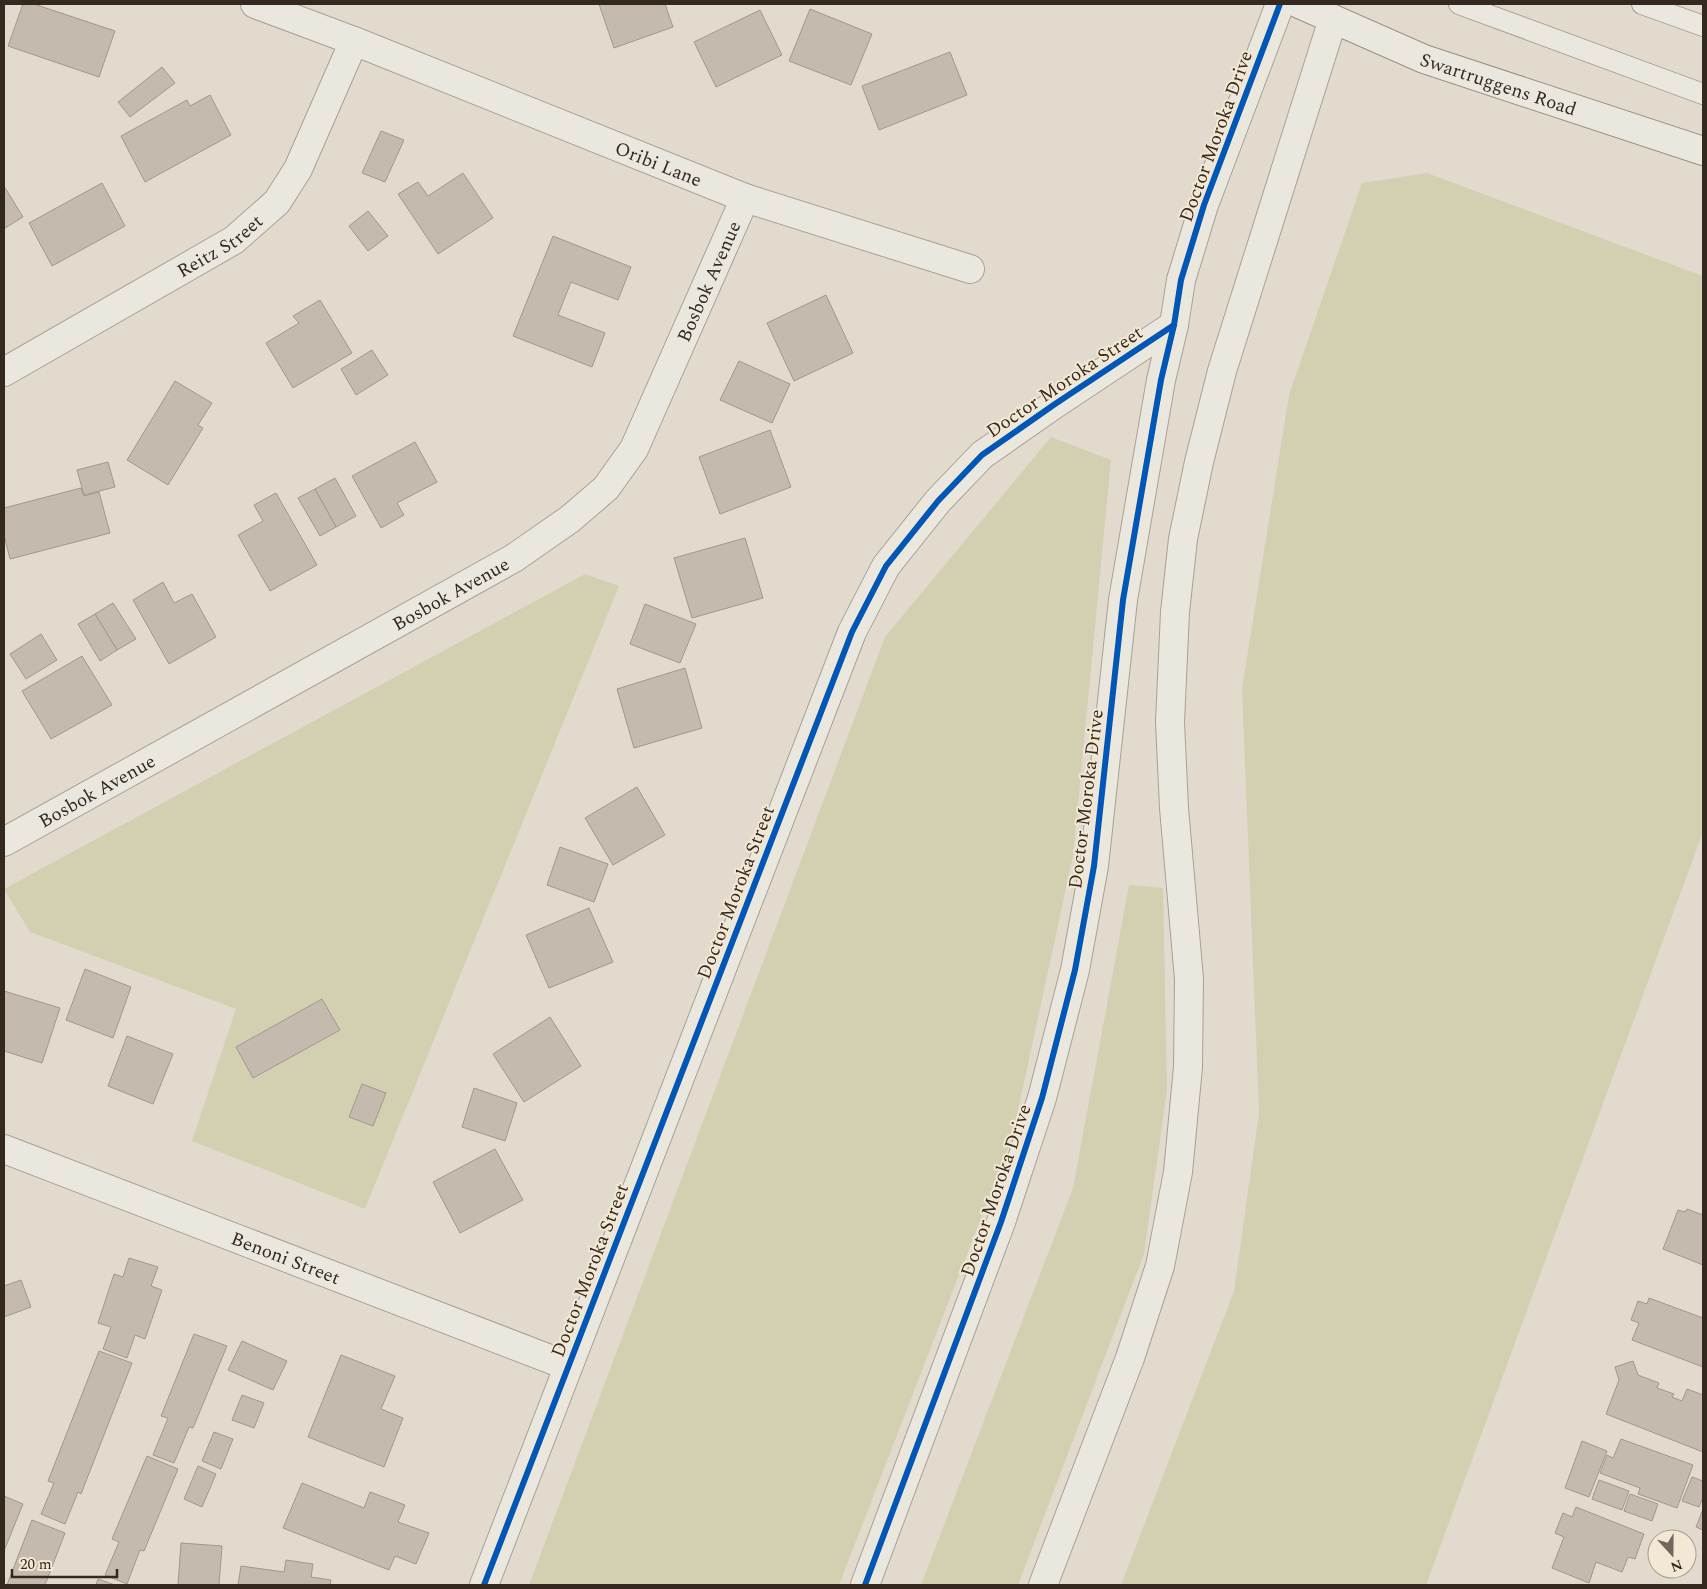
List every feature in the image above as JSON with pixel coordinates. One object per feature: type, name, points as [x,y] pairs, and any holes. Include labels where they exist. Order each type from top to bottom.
[{"type":"street","name":"Oribi Lane","points":[[255,4],[354,41],[745,198],[970,268]]},
{"type":"street","name":"Doctor Moroka Drive","points":[[865,1585],[1002,1222],[1042,1098],[1075,970],[1094,866],[1123,600],[1161,380],[1174,325],[1181,280],[1204,205],[1280,4]]},
{"type":"street","name":"Swartruggens Road","points":[[1299,4],[1336,12],[1424,59],[1703,151]]},
{"type":"street","points":[[1043,1585],[1130,1358],[1160,1266],[1178,1172],[1188,1067],[1189,979],[1174,808],[1170,722],[1175,612],[1183,539],[1198,462],[1222,371],[1336,12]]},
{"type":"street","name":"Reitz Street","points":[[4,372],[234,240],[277,202],[298,169],[354,41]]},
{"type":"street","name":"Bosbok Avenue","points":[[4,842],[514,558],[570,518],[606,488],[634,449],[745,198]]},
{"type":"street","name":"Doctor Moroka Street","points":[[484,1585],[852,632],[886,566],[938,501],[982,455],[1174,325]]},
{"type":"street","name":"Benoni Street","points":[[4,1149],[568,1366]]},
{"type":"lane","points":[[1459,4],[1703,94]]},
{"type":"lane","points":[[1642,4],[1703,26]]},
{"type":"shaded area","points":[[1427,173],[1703,276],[1703,832],[1426,1585],[1121,1585],[1234,1291],[1259,1113],[1242,689],[1289,395],[1362,183]]},
{"type":"shaded area","points":[[1051,437],[1111,460],[1073,856],[1012,1138],[839,1585],[529,1585],[885,637]]},
{"type":"shaded area","points":[[585,574],[619,586],[365,1209],[192,1141],[236,1009],[30,932],[4,889]]},
{"type":"shaded area","points":[[1129,885],[1163,888],[1167,1090],[1144,1254],[1018,1585],[921,1585],[1073,1188]]},
{"type":"building","points":[[23,4],[34,4],[115,31],[99,77],[8,46]]},
{"type":"building","points":[[599,4],[665,4],[673,27],[614,48]]},
{"type":"building","points":[[810,9],[872,34],[851,85],[789,61]]},
{"type":"building","points":[[760,10],[782,55],[716,87],[694,42]]},
{"type":"building","points":[[950,52],[967,95],[879,130],[862,86]]},
{"type":"building","points":[[162,67],[175,83],[130,117],[118,102]]},
{"type":"building","points":[[210,95],[231,135],[145,182],[121,136],[187,100],[190,106]]},
{"type":"building","points":[[381,131],[404,140],[385,182],[362,173]]},
{"type":"building","points":[[463,173],[493,218],[438,254],[398,194],[418,182],[428,196]]},
{"type":"building","points":[[102,183],[125,226],[52,266],[29,223]]},
{"type":"building","points":[[4,186],[23,217],[5,228],[4,225]]},
{"type":"building","points":[[368,211],[388,236],[368,251],[349,226]]},
{"type":"building","points":[[553,236],[631,267],[618,300],[571,282],[558,315],[605,333],[592,367],[513,336]]},
{"type":"building","points":[[826,295],[853,353],[794,381],[767,323]]},
{"type":"building","points":[[320,300],[352,353],[293,388],[266,343],[299,323],[293,316]]},
{"type":"building","points":[[372,350],[388,375],[356,395],[341,369]]},
{"type":"building","points":[[739,361],[790,384],[772,423],[720,400]]},
{"type":"building","points":[[175,381],[212,403],[198,425],[203,428],[168,485],[127,460]]},
{"type":"building","points":[[770,430],[791,487],[720,514],[699,457]]},
{"type":"building","points":[[415,442],[437,482],[397,503],[404,515],[381,528],[352,476]]},
{"type":"building","points":[[108,462],[115,487],[84,495],[77,470]]},
{"type":"building","points":[[335,478],[356,516],[336,527],[315,489]]},
{"type":"building","points":[[81,488],[84,496],[99,492],[110,533],[10,559],[4,535],[4,508]]},
{"type":"building","points":[[315,489],[336,527],[320,536],[298,498]]},
{"type":"building","points":[[276,493],[317,565],[270,591],[238,535],[263,521],[254,505]]},
{"type":"building","points":[[745,538],[763,598],[692,618],[674,558]]},
{"type":"building","points":[[163,582],[174,603],[192,594],[216,637],[169,664],[133,600]]},
{"type":"building","points":[[113,603],[136,639],[117,650],[95,614]]},
{"type":"building","points":[[645,604],[696,624],[680,663],[630,644]]},
{"type":"building","points":[[95,614],[117,650],[100,661],[78,624]]},
{"type":"building","points":[[41,634],[57,660],[26,679],[10,654]]},
{"type":"building","points":[[82,656],[112,705],[51,739],[22,691]]},
{"type":"building","points":[[685,668],[702,728],[634,748],[617,689]]},
{"type":"building","points":[[637,787],[665,835],[613,865],[585,818]]},
{"type":"building","points":[[560,847],[608,864],[594,902],[547,885]]},
{"type":"building","points":[[589,908],[613,962],[549,988],[526,935]]},
{"type":"building","points":[[85,969],[131,987],[113,1038],[66,1020]]},
{"type":"building","points":[[4,991],[60,1008],[42,1063],[4,1051]]},
{"type":"building","points":[[322,999],[340,1030],[253,1078],[236,1047]]},
{"type":"building","points":[[550,1017],[581,1066],[524,1102],[493,1054]]},
{"type":"building","points":[[127,1036],[173,1054],[153,1104],[108,1086]]},
{"type":"building","points":[[362,1084],[386,1093],[373,1126],[349,1117]]},
{"type":"building","points":[[474,1088],[517,1103],[505,1141],[462,1127]]},
{"type":"building","points":[[495,1149],[523,1200],[460,1233],[433,1182]]},
{"type":"building","points":[[1687,1209],[1703,1215],[1703,1265],[1663,1249],[1678,1210],[1685,1212]]},
{"type":"building","points":[[129,1258],[158,1267],[151,1286],[162,1290],[145,1339],[135,1335],[127,1358],[103,1349],[111,1327],[98,1323],[114,1274],[123,1277]]},
{"type":"building","points":[[21,1280],[31,1307],[4,1317],[4,1286]]},
{"type":"building","points":[[1649,1298],[1703,1318],[1703,1367],[1632,1340],[1639,1323],[1631,1320],[1638,1301],[1647,1304]]},
{"type":"building","points":[[194,1334],[227,1346],[193,1428],[189,1427],[174,1463],[153,1455],[168,1418],[161,1416]]},
{"type":"building","points":[[242,1341],[287,1361],[273,1390],[228,1370]]},
{"type":"building","points":[[99,1351],[132,1363],[81,1494],[78,1492],[65,1524],[41,1514],[54,1483],[48,1481]]},
{"type":"building","points":[[341,1355],[395,1376],[381,1409],[403,1418],[384,1467],[308,1437]]},
{"type":"building","points":[[1633,1361],[1638,1375],[1659,1383],[1657,1388],[1674,1394],[1672,1397],[1682,1401],[1687,1389],[1703,1395],[1703,1452],[1606,1414],[1619,1380],[1615,1367]]},
{"type":"building","points":[[242,1395],[264,1403],[254,1428],[232,1420]]},
{"type":"building","points":[[214,1432],[233,1439],[221,1469],[202,1461]]},
{"type":"building","points":[[1621,1439],[1693,1465],[1677,1508],[1638,1494],[1640,1488],[1600,1473],[1607,1455],[1613,1458]]},
{"type":"building","points":[[1582,1441],[1607,1451],[1589,1497],[1565,1488]]},
{"type":"building","points":[[147,1456],[178,1469],[144,1551],[140,1550],[127,1584],[105,1575],[119,1542],[112,1539]]},
{"type":"building","points":[[198,1466],[216,1474],[202,1507],[184,1499]]},
{"type":"building","points":[[1692,1477],[1703,1481],[1703,1497],[1699,1507],[1682,1501]]},
{"type":"building","points":[[1599,1480],[1629,1491],[1622,1510],[1592,1499]]},
{"type":"building","points":[[302,1483],[364,1508],[370,1492],[405,1505],[398,1522],[429,1533],[416,1564],[395,1556],[389,1570],[283,1528]]},
{"type":"building","points":[[1630,1494],[1658,1504],[1652,1521],[1624,1511]]},
{"type":"building","points":[[4,1496],[23,1504],[4,1551]]},
{"type":"building","points":[[1576,1507],[1644,1534],[1635,1559],[1628,1557],[1622,1572],[1596,1562],[1589,1583],[1552,1568],[1564,1537],[1555,1533],[1563,1513],[1572,1517]]},
{"type":"building","points":[[1703,1509],[1703,1530],[1696,1527]]},
{"type":"building","points":[[32,1520],[65,1533],[45,1585],[7,1585]]},
{"type":"building","points":[[181,1543],[222,1546],[219,1585],[178,1585]]},
{"type":"building","points":[[286,1560],[313,1564],[311,1577],[331,1580],[330,1585],[238,1585],[241,1566],[284,1572]]},
{"type":"building","points":[[98,1579],[115,1585],[96,1585]]},
{"type":"cycle path","points":[[865,1585],[1001,1222],[1042,1098],[1075,970],[1094,866],[1123,600],[1161,380],[1174,325],[1181,280],[1204,205],[1280,4]]},
{"type":"cycle path","points":[[484,1585],[852,632],[886,566],[938,501],[982,455],[1174,325]]}]
